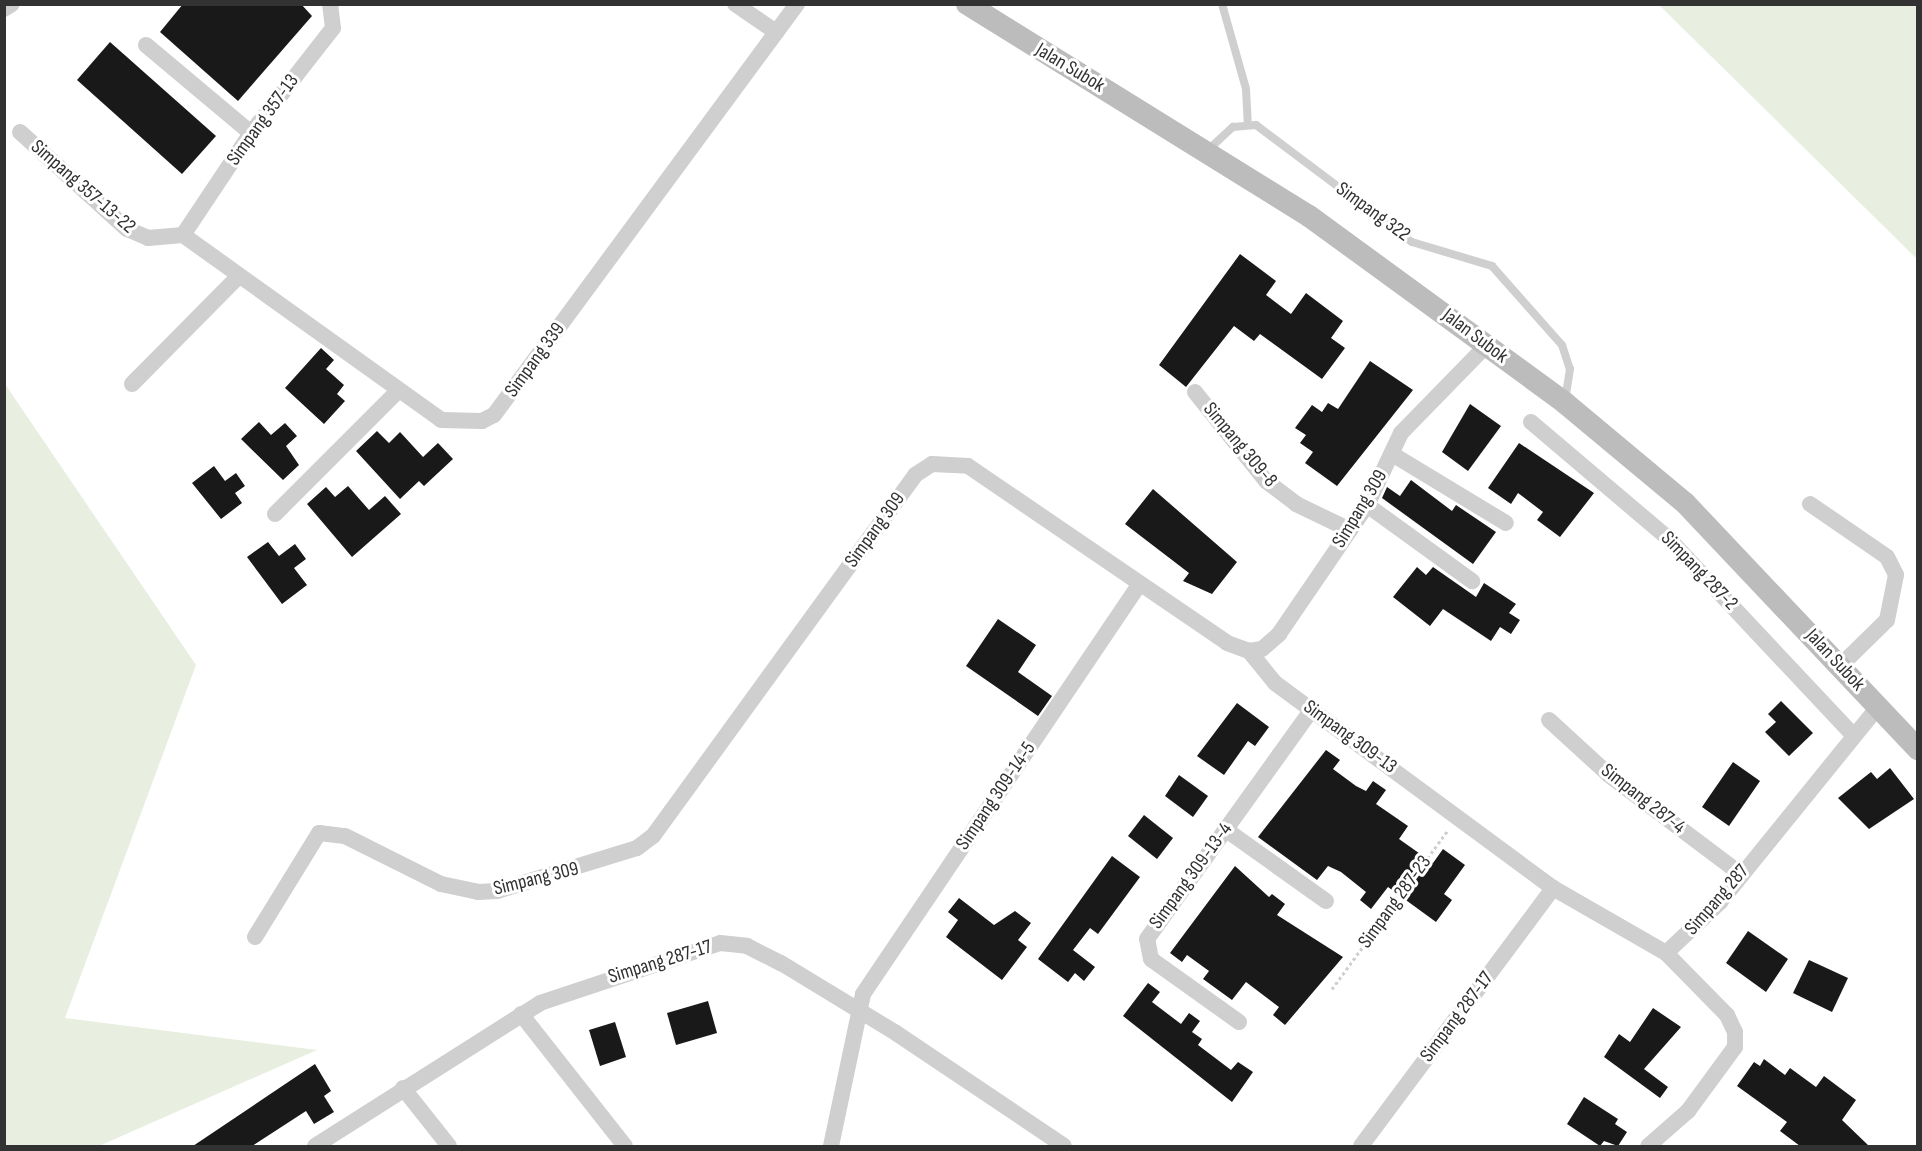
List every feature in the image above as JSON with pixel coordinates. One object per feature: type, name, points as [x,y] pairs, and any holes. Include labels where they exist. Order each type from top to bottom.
[{"type":"main road","name":"Jalan Subok","points":[[967,4],[1208,150],[1488,344],[1564,403],[1685,503],[1917,749]]},
{"type":"street","points":[[4,9],[12,4]]},
{"type":"street","name":"Simpang 357-13","points":[[183,235],[251,133],[333,28],[330,4]]},
{"type":"street","points":[[735,4],[776,32]]},
{"type":"street","name":"Simpang 339","points":[[183,235],[237,278],[398,392],[452,424],[494,415],[797,4]]},
{"type":"street","points":[[146,45],[251,133]]},
{"type":"street","name":"Simpang 357-13-22","points":[[20,132],[127,229],[148,238],[183,235]]},
{"type":"street","points":[[132,384],[237,278]]},
{"type":"street","name":"Simpang 309","points":[[255,937],[319,833],[345,836],[441,884],[478,892],[508,888],[637,848],[653,836],[915,475],[932,464],[968,466],[1227,643],[1249,651],[1262,649],[1279,634],[1367,505],[1392,454],[1415,415],[1488,344]]},
{"type":"street","points":[[275,513],[398,392]]},
{"type":"street","name":"Simpang 309-8","points":[[1195,392],[1266,481],[1296,504],[1350,530]]},
{"type":"street","name":"Simpang 287-2","points":[[1531,422],[1668,538],[1853,735]]},
{"type":"street","points":[[1392,454],[1506,523]]},
{"type":"street","points":[[1810,504],[1887,558],[1896,575],[1887,620],[1840,666]]},
{"type":"street","points":[[1367,505],[1472,582]]},
{"type":"street","name":"Simpang 309-14-5","points":[[831,1146],[857,1011],[863,994],[1140,584]]},
{"type":"street","name":"Simpang 309-13","points":[[1249,651],[1275,683],[1458,815]]},
{"type":"street","name":"Simpang 287","points":[[1666,953],[1720,902],[1740,874],[1878,707]]},
{"type":"street","name":"Simpang 309-13-4","points":[[1239,1022],[1151,958],[1146,946],[1150,933],[1312,709]]},
{"type":"street","name":"Simpang 287-4","points":[[1548,720],[1609,775],[1740,874]]},
{"type":"street","points":[[1458,815],[1553,888],[1666,953],[1727,1015],[1736,1039],[1688,1111],[1648,1146]]},
{"type":"street","points":[[1226,829],[1326,901]]},
{"type":"street","name":"Simpang 287-17","points":[[1361,1146],[1553,888]]},
{"type":"street","name":"Simpang 287-17","points":[[315,1146],[521,1014],[660,959],[720,943],[747,946],[857,1011],[1064,1146]]},
{"type":"street","points":[[521,1014],[625,1146]]},
{"type":"street","points":[[403,1088],[449,1146]]},
{"type":"lane","points":[[1208,150],[1233,127],[1248,124],[1246,90],[1222,4]]},
{"type":"lane","name":"Simpang 322","points":[[1248,124],[1412,242],[1492,266],[1562,345],[1570,369],[1564,403]]},
{"type":"path","name":"Simpang 287-23","points":[[1332,988],[1458,815]]},
{"type":"green space","points":[[1659,5],[1917,5],[1917,259]]},
{"type":"green space","points":[[5,384],[196,665],[65,1018],[317,1050],[99,1146],[5,1146]]},
{"type":"building","points":[[183,4],[301,4],[312,16],[238,101],[160,32]]},
{"type":"building","points":[[110,42],[216,136],[182,174],[77,80]]},
{"type":"building","points":[[1240,254],[1276,281],[1266,295],[1291,314],[1306,293],[1343,321],[1331,338],[1345,348],[1322,379],[1260,334],[1254,341],[1234,326],[1186,387],[1159,365]]},
{"type":"building","points":[[321,348],[334,360],[326,369],[344,385],[337,394],[345,401],[324,424],[285,388]]},
{"type":"building","points":[[1370,361],[1413,390],[1337,486],[1305,463],[1313,452],[1300,443],[1306,435],[1295,428],[1312,405],[1322,412],[1328,403],[1338,409]]},
{"type":"building","points":[[1470,404],[1501,426],[1468,471],[1442,452]]},
{"type":"building","points":[[259,422],[271,435],[285,423],[297,436],[286,446],[299,465],[283,480],[241,439]]},
{"type":"building","points":[[377,431],[389,443],[400,432],[423,457],[438,443],[453,459],[424,486],[419,481],[400,499],[356,451]]},
{"type":"building","points":[[1519,443],[1594,493],[1560,537],[1537,520],[1543,512],[1518,493],[1511,504],[1488,488]]},
{"type":"building","points":[[214,466],[225,481],[236,473],[245,486],[235,493],[242,503],[221,519],[192,483]]},
{"type":"building","points":[[1411,480],[1452,511],[1456,505],[1496,532],[1473,564],[1382,498],[1387,487],[1400,496]]},
{"type":"building","points":[[348,486],[369,510],[385,496],[401,514],[352,557],[307,504],[326,487],[335,497]]},
{"type":"building","points":[[1153,489],[1237,562],[1212,594],[1183,581],[1189,573],[1125,524]]},
{"type":"building","points":[[268,542],[279,556],[295,544],[306,559],[294,568],[307,585],[282,604],[247,557]]},
{"type":"building","points":[[1417,567],[1426,575],[1433,567],[1476,597],[1484,583],[1516,604],[1509,613],[1520,620],[1511,634],[1500,627],[1491,641],[1443,609],[1430,626],[1393,597]]},
{"type":"building","points":[[998,619],[1036,645],[1018,672],[1052,696],[1038,716],[966,666]]},
{"type":"building","points":[[1781,701],[1813,733],[1789,756],[1765,732],[1776,722],[1768,714]]},
{"type":"building","points":[[1237,703],[1269,727],[1255,746],[1248,741],[1224,775],[1197,756]]},
{"type":"building","points":[[1326,750],[1340,760],[1333,769],[1356,786],[1366,791],[1373,781],[1386,790],[1376,804],[1408,826],[1399,839],[1433,863],[1443,849],[1465,865],[1444,894],[1452,900],[1436,922],[1388,887],[1371,909],[1360,900],[1366,892],[1341,872],[1328,866],[1317,880],[1258,837]]},
{"type":"building","points":[[1733,762],[1760,781],[1729,826],[1702,807]]},
{"type":"building","points":[[1890,768],[1914,799],[1869,829],[1838,798],[1871,772],[1877,779]]},
{"type":"building","points":[[1179,775],[1208,796],[1193,817],[1165,796]]},
{"type":"building","points":[[1144,815],[1173,838],[1157,859],[1128,836]]},
{"type":"building","points":[[1112,856],[1140,877],[1098,934],[1090,928],[1073,950],[1095,967],[1084,981],[1075,973],[1068,982],[1038,959]]},
{"type":"building","points":[[1235,866],[1269,897],[1272,894],[1285,904],[1277,915],[1343,957],[1285,1025],[1273,1015],[1279,1007],[1246,982],[1232,1000],[1203,979],[1209,971],[1187,955],[1182,962],[1170,953]]},
{"type":"building","points":[[959,898],[994,925],[1015,911],[1031,923],[1018,940],[1027,947],[1002,980],[946,937],[958,920],[948,912]]},
{"type":"building","points":[[1748,931],[1788,959],[1766,992],[1726,963]]},
{"type":"building","points":[[1809,960],[1848,978],[1832,1012],[1793,993]]},
{"type":"building","points":[[1148,983],[1160,992],[1152,1002],[1181,1024],[1189,1013],[1200,1021],[1192,1032],[1202,1039],[1198,1045],[1231,1070],[1238,1062],[1253,1072],[1232,1102],[1123,1016]]},
{"type":"building","points":[[708,1001],[717,1033],[676,1045],[667,1013]]},
{"type":"building","points":[[1653,1008],[1681,1027],[1644,1069],[1668,1087],[1660,1098],[1604,1057],[1619,1034],[1630,1042]]},
{"type":"building","points":[[615,1022],[626,1057],[600,1066],[589,1030]]},
{"type":"building","points":[[1764,1059],[1785,1075],[1790,1068],[1816,1087],[1824,1076],[1856,1100],[1842,1120],[1869,1146],[1800,1146],[1780,1131],[1787,1122],[1737,1086],[1754,1062],[1760,1066]]},
{"type":"building","points":[[315,1064],[331,1091],[324,1096],[334,1112],[314,1124],[306,1111],[252,1146],[193,1146]]},
{"type":"building","points":[[1584,1097],[1618,1119],[1615,1124],[1627,1132],[1618,1146],[1604,1141],[1600,1146],[1567,1124]]}]
